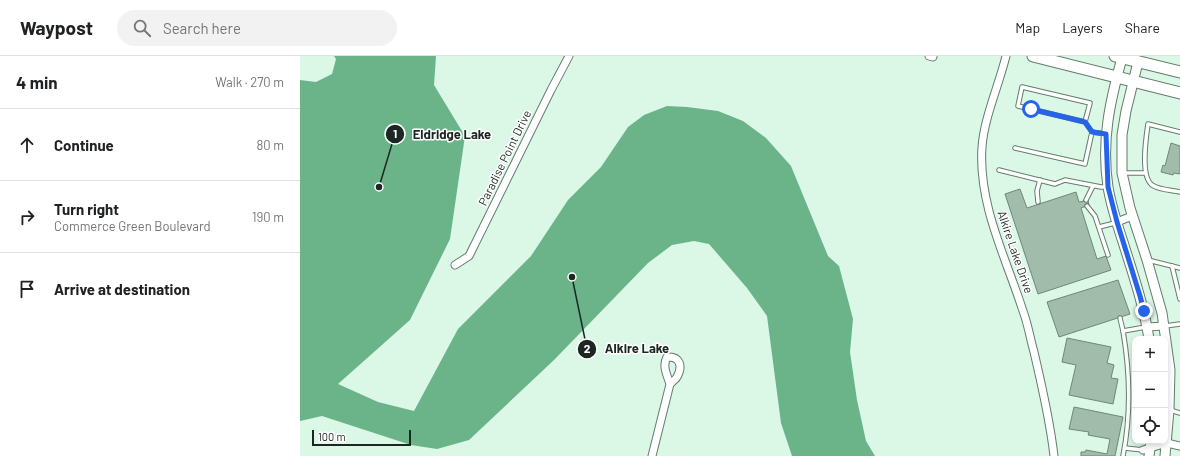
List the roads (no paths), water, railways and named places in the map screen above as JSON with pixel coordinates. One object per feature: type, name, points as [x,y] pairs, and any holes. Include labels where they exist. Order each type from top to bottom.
[{"type":"main road","points":[[1033,56],[1180,93]]},
{"type":"main road","points":[[1120,57],[1139,59],[1180,72]]},
{"type":"street","name":"Paradise Point Drive","points":[[456,265],[469,256],[569,56]]},
{"type":"street","name":"Alkire Lake Drive","points":[[1006,56],[984,130],[982,160],[984,186],[988,206],[1024,312],[1045,396],[1054,456]]},
{"type":"street","points":[[1120,57],[1117,77],[1112,94],[1106,134],[1108,187],[1117,222],[1140,296],[1149,336]]},
{"type":"street","points":[[1139,59],[1126,111],[1122,135],[1122,173],[1132,216],[1147,260],[1162,313],[1170,370],[1168,426]]},
{"type":"street","points":[[1117,222],[1132,216]]},
{"type":"street","points":[[1147,326],[1164,326]]},
{"type":"street","points":[[652,456],[670,384]]},
{"type":"street","points":[[1168,443],[1180,446]]},
{"type":"street","points":[[1149,451],[1165,444]]},
{"type":"street","points":[[1165,456],[1167,444]]},
{"type":"lane","points":[[1085,122],[1090,103],[1022,87],[1018,106],[1085,122],[1092,132],[1106,134]]},
{"type":"lane","points":[[1180,132],[1148,124],[1145,173],[1148,180],[1154,186],[1180,192]]},
{"type":"lane","points":[[1015,148],[1085,164],[1092,132]]},
{"type":"lane","points":[[999,170],[1055,184],[1065,180],[1093,186],[1108,187]]},
{"type":"lane","points":[[1122,173],[1145,173]]},
{"type":"lane","points":[[1038,202],[1040,180]]},
{"type":"lane","points":[[1086,200],[1093,186]]},
{"type":"lane","points":[[1087,206],[1095,216],[1108,255]]},
{"type":"lane","points":[[1099,228],[1117,222]]},
{"type":"lane","points":[[1147,260],[1180,268]]},
{"type":"lane","points":[[1172,266],[1180,299]]},
{"type":"lane","points":[[1120,318],[1127,354],[1128,396],[1127,427],[1123,456]]},
{"type":"lane","points":[[1164,326],[1180,324]]},
{"type":"lane","points":[[1123,331],[1147,326]]},
{"type":"lane","points":[[1169,410],[1180,413]]},
{"type":"lane","points":[[1125,448],[1149,451]]},
{"type":"place","name":"Eldridge Lake","points":[[379,187]]},
{"type":"place","name":"Alkire Lake","points":[[572,277]]}]
